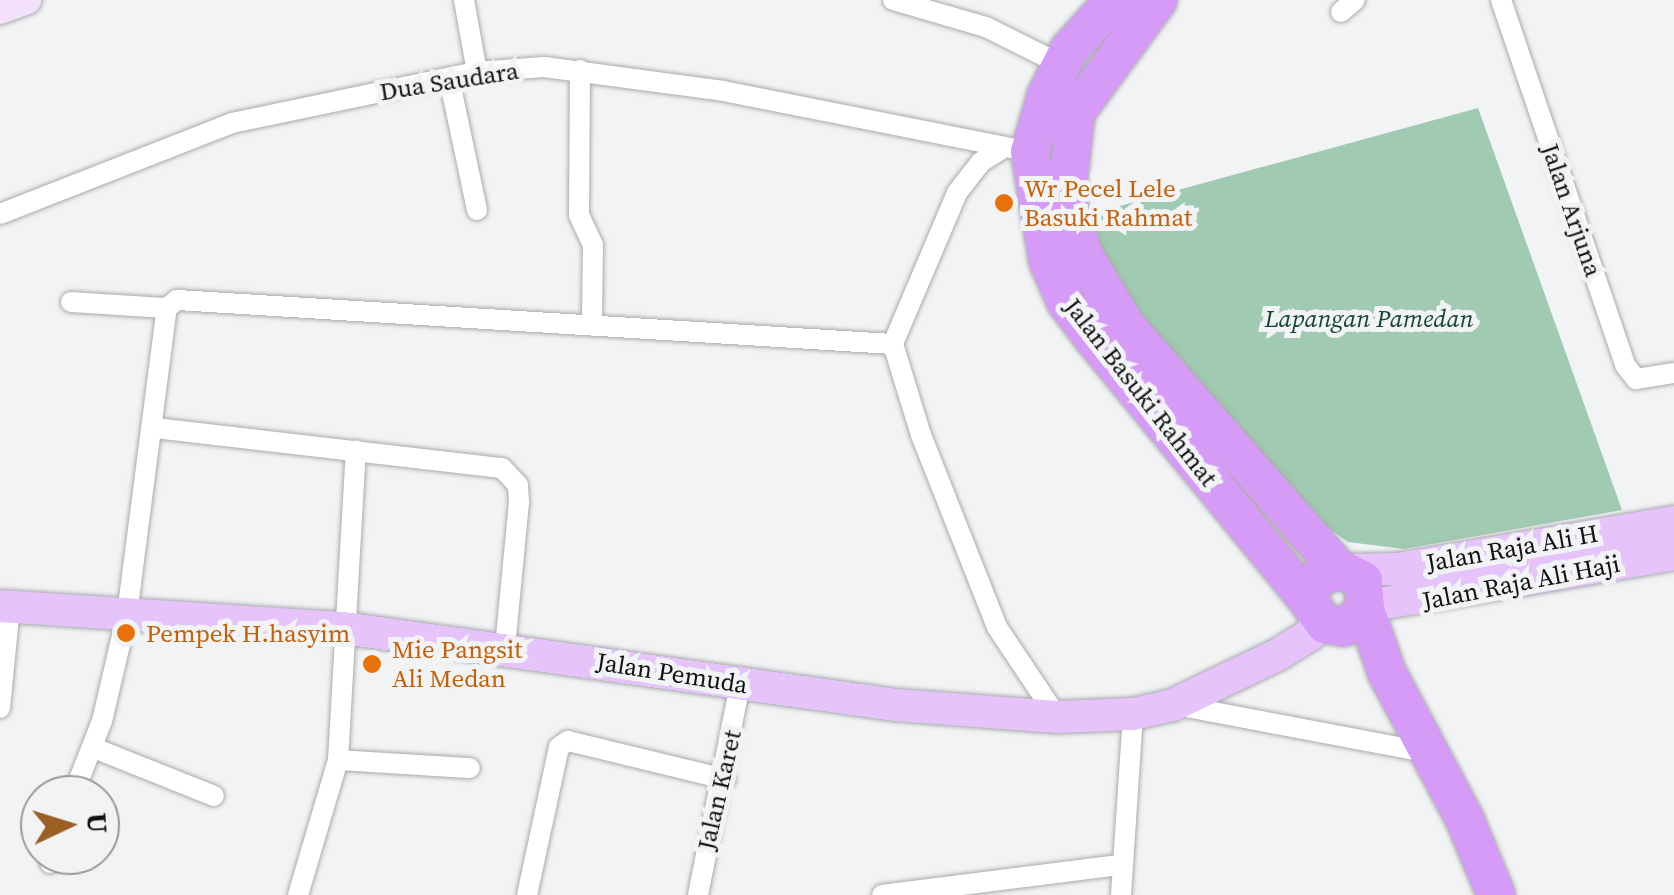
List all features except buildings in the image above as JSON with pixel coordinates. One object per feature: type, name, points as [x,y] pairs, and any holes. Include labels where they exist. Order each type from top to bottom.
[{"type":"highway","name":"Jalan Basuki Rahmat","points":[[1135,4],[1062,65],[1015,151],[1048,262],[1066,302],[1318,615],[1387,673]]},
{"type":"highway","name":"Jalan Basuki Rahmat","points":[[1135,4],[1076,112],[1066,198],[1083,254],[1126,326],[1344,569]]},
{"type":"highway","points":[[1366,608],[1344,627],[1318,615],[1313,582],[1344,569],[1363,581],[1366,608],[1387,673],[1496,895]]},
{"type":"main road","name":"Jalan Raja Ali H","points":[[1344,569],[1397,569],[1674,522]]},
{"type":"main road","name":"Jalan Raja Ali Haji","points":[[1366,608],[1674,554]]},
{"type":"main road","name":"Jalan Pemuda","points":[[5,606],[343,628],[505,647],[740,684],[1056,717],[1133,714],[1173,705],[1280,654],[1310,635],[1318,615]]},
{"type":"street","points":[[0,10],[27,0]]},
{"type":"street","points":[[464,0],[477,72]]},
{"type":"street","points":[[893,0],[986,27],[1062,65]]},
{"type":"street","name":"Jalan Arjuna","points":[[1501,0],[1625,366],[1636,380],[1674,372]]},
{"type":"street","points":[[580,70],[579,214],[593,245],[592,321]]},
{"type":"street","name":"Dua Saudara","points":[[0,214],[232,123],[477,72],[580,70],[723,92],[1015,151]]},
{"type":"street","points":[[449,78],[477,210]]},
{"type":"street","points":[[1015,151],[980,162],[958,194],[893,344],[920,435],[998,627],[1056,717]]},
{"type":"street","points":[[70,302],[167,308],[177,300],[592,321],[893,344]]},
{"type":"street","points":[[83,775],[94,748],[127,614],[155,428],[167,308]]},
{"type":"street","points":[[155,428],[502,468],[518,485],[505,647]]},
{"type":"street","points":[[298,895],[338,760],[356,452]]},
{"type":"street","points":[[0,708],[5,606]]},
{"type":"street","name":"Jalan Karet","points":[[698,895],[725,779],[740,684]]},
{"type":"street","points":[[1173,705],[1429,753]]},
{"type":"street","points":[[1121,895],[1133,714]]},
{"type":"street","points":[[527,895],[559,746],[568,741],[725,779]]},
{"type":"street","points":[[94,748],[214,796]]},
{"type":"street","points":[[338,760],[470,768]]},
{"type":"street","points":[[882,895],[1121,865]]},
{"type":"green space","name":"Lapangan Pamedan","points":[[1478,108],[1622,510],[1404,549],[1348,542],[1319,522],[1114,293],[1087,215]]},
{"type":"place","name":"Wr Pecel Lele Basuki Rahmat","points":[[1004,203]]},
{"type":"place","name":"Pempek H.hasyim","points":[[126,633]]},
{"type":"place","name":"Mie Pangsit Ali Medan","points":[[372,664]]}]
